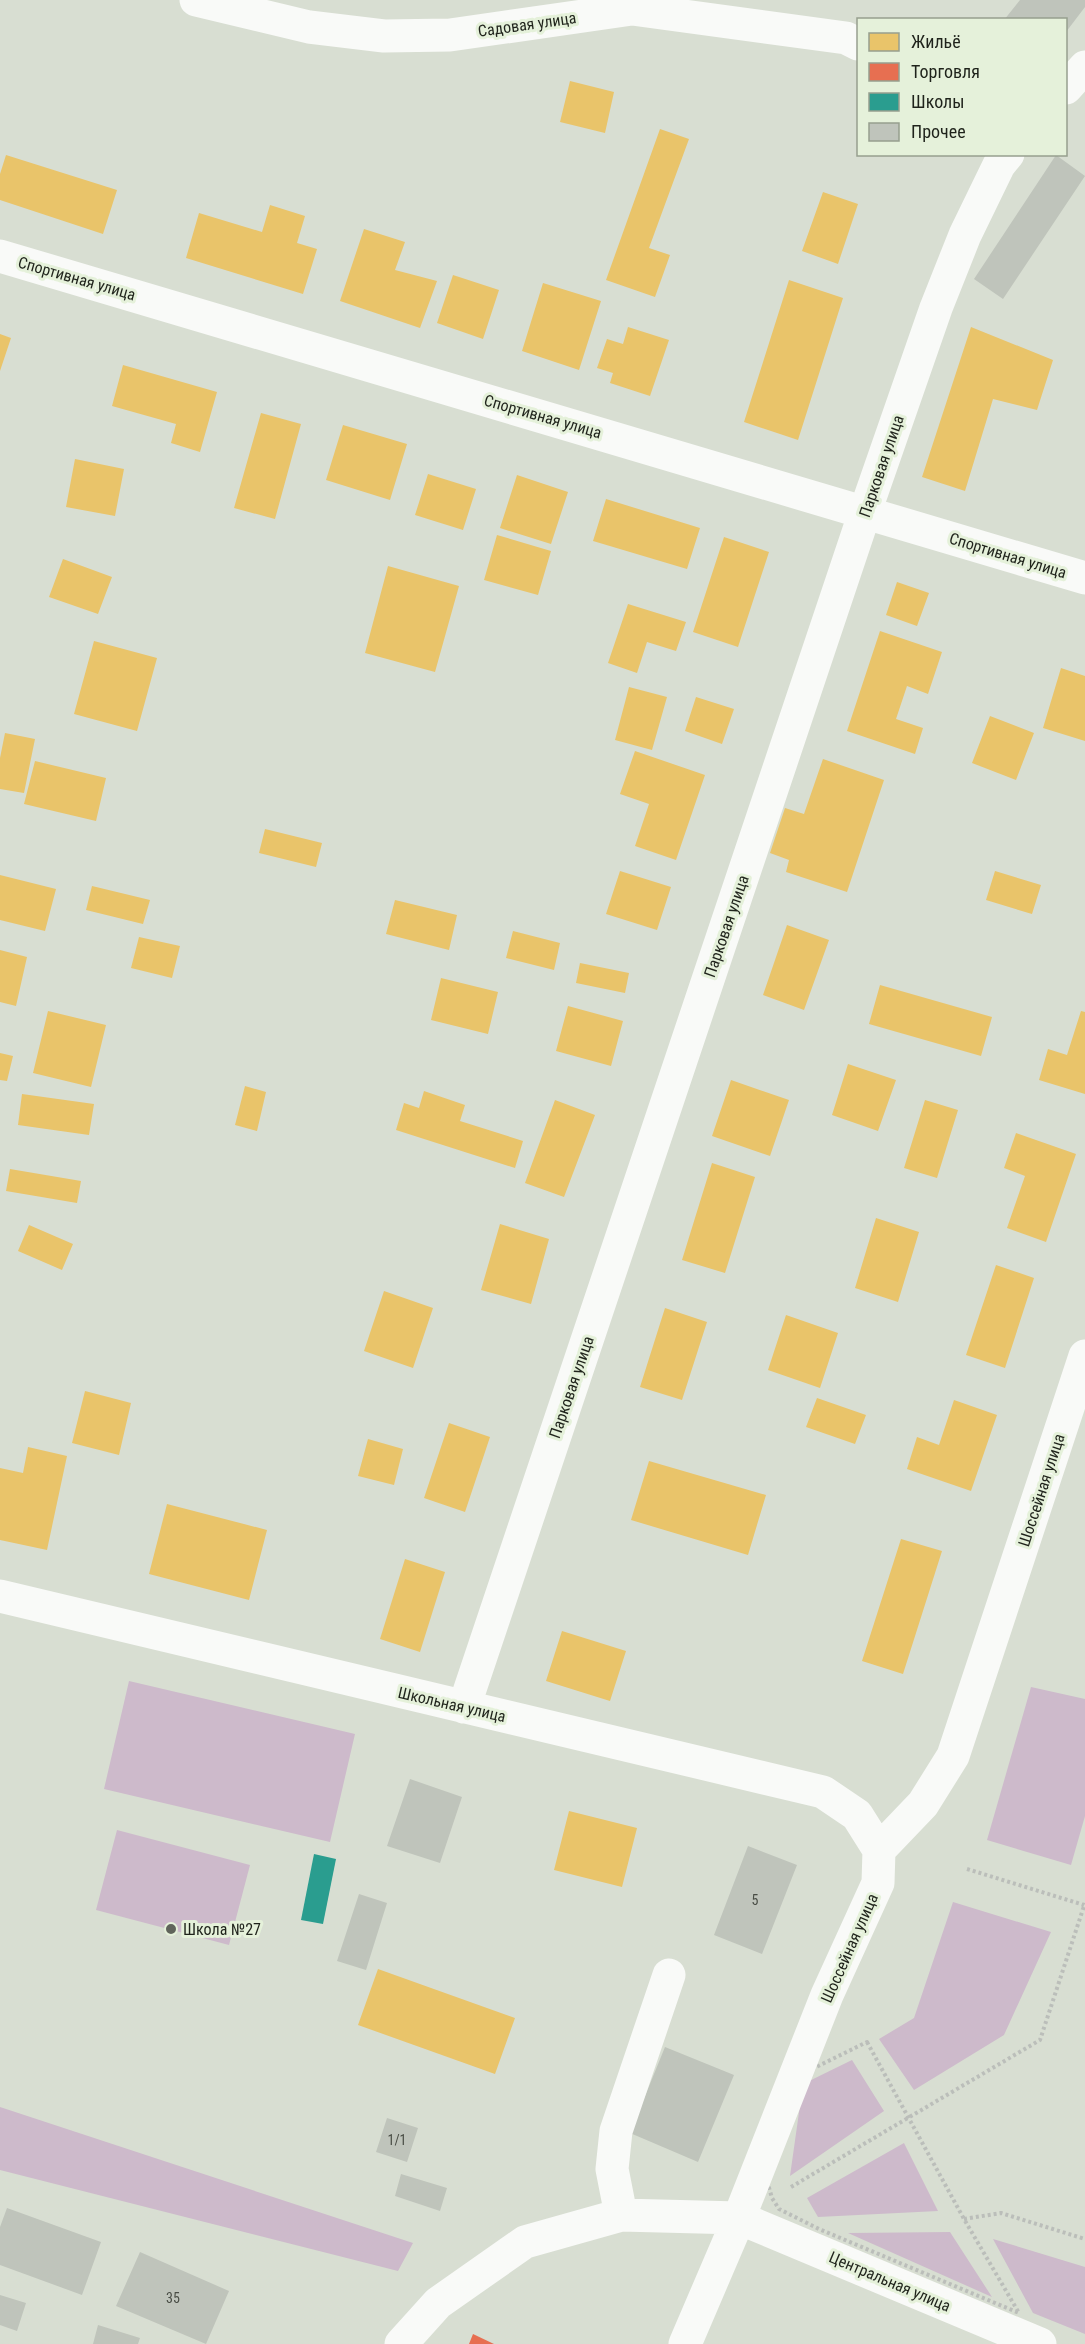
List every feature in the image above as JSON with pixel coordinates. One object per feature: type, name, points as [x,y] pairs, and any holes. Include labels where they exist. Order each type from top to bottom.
[{"type":"street","name":"Садовая улица","points":[[196,0],[309,27],[384,36],[450,34],[632,9],[846,38],[857,44]]},
{"type":"street","points":[[1067,86],[1085,67]]},
{"type":"street","name":"Парковая улица","points":[[464,1707],[865,512],[936,308],[999,158]]},
{"type":"street","name":"Спортивная улица","points":[[0,256],[1085,578]]},
{"type":"street","name":"Шоссейная улица","points":[[685,2344],[739,2218],[827,1995],[878,1883],[879,1850],[924,1804],[952,1756],[1085,1356]]},
{"type":"street","name":"Школьная улица","points":[[0,1596],[823,1792],[857,1815],[879,1850]]},
{"type":"street","points":[[621,2215],[612,2169],[616,2130],[669,1975]]},
{"type":"street","points":[[401,2344],[438,2303],[525,2242],[621,2215],[739,2218]]},
{"type":"street","name":"Центральная улица","points":[[739,2218],[1041,2344]]},
{"type":"path","points":[[772,2198],[1040,2040],[1085,1904],[967,1869]]},
{"type":"path","points":[[867,2042],[908,2118],[1019,2313],[819,2229],[779,2209],[772,2198],[767,2181],[804,2073],[867,2042]]},
{"type":"path","points":[[964,2219],[1001,2213],[1085,2239]]},
{"type":"shaded area","points":[[129,1681],[355,1734],[330,1842],[104,1789]]},
{"type":"shaded area","points":[[1031,1687],[1085,1699],[1085,1816],[1071,1865],[987,1840]]},
{"type":"shaded area","points":[[117,1830],[250,1865],[229,1945],[96,1910]]},
{"type":"shaded area","points":[[953,1902],[1051,1932],[1004,2035],[914,2090],[879,2039],[914,2018]]},
{"type":"shaded area","points":[[852,2060],[884,2111],[790,2176],[803,2084]]},
{"type":"shaded area","points":[[0,2107],[413,2243],[398,2271],[0,2170]]},
{"type":"shaded area","points":[[904,2143],[938,2211],[818,2217],[807,2198]]},
{"type":"shaded area","points":[[950,2232],[992,2297],[848,2233]]},
{"type":"shaded area","points":[[993,2239],[1085,2267],[1085,2334],[1033,2313]]},
{"type":"building: Жильё","points":[[570,81],[614,92],[605,133],[560,122]]},
{"type":"building: Жильё","points":[[660,129],[689,139],[649,248],[670,255],[655,297],[606,280]]},
{"type":"building: Жильё","points":[[6,155],[117,190],[103,234],[0,200],[0,174]]},
{"type":"building: Жильё","points":[[823,192],[858,204],[838,264],[802,251]]},
{"type":"building: Жильё","points":[[270,205],[305,216],[297,243],[317,249],[303,294],[186,258],[199,213],[262,232]]},
{"type":"building: Жильё","points":[[364,229],[405,242],[395,270],[437,281],[420,328],[340,301]]},
{"type":"building: Жильё","points":[[453,275],[499,290],[483,339],[437,323]]},
{"type":"building: Жильё","points":[[789,280],[843,298],[798,440],[744,422]]},
{"type":"building: Жильё","points":[[543,283],[601,301],[579,370],[522,351]]},
{"type":"building: Жильё","points":[[628,327],[669,340],[650,396],[610,383],[613,373],[597,368],[607,339],[623,344]]},
{"type":"building: Жильё","points":[[971,327],[1053,360],[1037,410],[993,399],[965,491],[922,477]]},
{"type":"building: Жильё","points":[[0,334],[11,338],[0,371]]},
{"type":"building: Жильё","points":[[123,365],[217,392],[200,452],[171,443],[176,424],[112,406]]},
{"type":"building: Жильё","points":[[261,413],[301,424],[275,519],[234,508]]},
{"type":"building: Жильё","points":[[343,425],[407,444],[390,500],[326,480]]},
{"type":"building: Жильё","points":[[75,459],[124,469],[115,516],[66,507]]},
{"type":"building: Жильё","points":[[428,474],[476,489],[463,530],[415,515]]},
{"type":"building: Жильё","points":[[517,475],[568,492],[551,544],[500,528]]},
{"type":"building: Жильё","points":[[606,499],[700,528],[687,569],[593,541]]},
{"type":"building: Жильё","points":[[497,535],[551,551],[538,595],[484,580]]},
{"type":"building: Жильё","points":[[724,537],[769,552],[738,647],[693,632]]},
{"type":"building: Жильё","points":[[63,559],[112,577],[98,614],[49,597]]},
{"type":"building: Жильё","points":[[388,566],[459,586],[435,672],[365,653]]},
{"type":"building: Жильё","points":[[897,582],[929,593],[917,626],[886,615]]},
{"type":"building: Жильё","points":[[628,604],[686,622],[676,651],[647,642],[637,673],[608,663]]},
{"type":"building: Жильё","points":[[880,631],[942,652],[928,694],[907,686],[896,719],[923,728],[915,754],[847,731]]},
{"type":"building: Жильё","points":[[94,641],[157,658],[137,731],[74,714]]},
{"type":"building: Жильё","points":[[1061,668],[1085,676],[1085,741],[1043,728]]},
{"type":"building: Жильё","points":[[629,687],[667,697],[652,750],[615,740]]},
{"type":"building: Жильё","points":[[696,697],[734,709],[722,744],[685,731]]},
{"type":"building: Жильё","points":[[990,716],[1034,733],[1016,780],[972,763]]},
{"type":"building: Жильё","points":[[5,733],[35,739],[24,793],[0,789],[0,758]]},
{"type":"building: Жильё","points":[[635,751],[705,775],[676,860],[635,846],[649,804],[620,794]]},
{"type":"building: Жильё","points":[[823,759],[884,780],[847,892],[786,872],[789,860],[770,853],[785,808],[804,814]]},
{"type":"building: Жильё","points":[[35,761],[106,778],[96,821],[24,804]]},
{"type":"building: Жильё","points":[[265,829],[322,843],[316,867],[259,853]]},
{"type":"building: Жильё","points":[[620,871],[671,887],[657,930],[606,914]]},
{"type":"building: Жильё","points":[[995,871],[1041,885],[1032,914],[986,900]]},
{"type":"building: Жильё","points":[[0,875],[56,889],[45,931],[0,920]]},
{"type":"building: Жильё","points":[[92,886],[150,900],[143,924],[86,910]]},
{"type":"building: Жильё","points":[[395,900],[457,915],[449,950],[386,934]]},
{"type":"building: Жильё","points":[[787,925],[829,940],[804,1010],[763,995]]},
{"type":"building: Жильё","points":[[513,931],[560,943],[554,970],[506,958]]},
{"type":"building: Жильё","points":[[139,937],[180,946],[172,978],[131,968]]},
{"type":"building: Жильё","points":[[0,950],[27,957],[16,1006],[0,1002]]},
{"type":"building: Жильё","points":[[580,963],[629,973],[625,993],[576,983]]},
{"type":"building: Жильё","points":[[441,978],[498,992],[488,1034],[431,1020]]},
{"type":"building: Жильё","points":[[880,985],[992,1017],[981,1056],[869,1024]]},
{"type":"building: Жильё","points":[[568,1006],[623,1021],[611,1066],[556,1051]]},
{"type":"building: Жильё","points":[[48,1011],[106,1025],[91,1087],[33,1073]]},
{"type":"building: Жильё","points":[[1081,1011],[1085,1012],[1085,1094],[1039,1080],[1048,1049],[1067,1055]]},
{"type":"building: Жильё","points":[[0,1053],[13,1056],[7,1081],[0,1080]]},
{"type":"building: Жильё","points":[[848,1064],[896,1080],[878,1131],[832,1115]]},
{"type":"building: Жильё","points":[[731,1080],[789,1100],[770,1156],[712,1136]]},
{"type":"building: Жильё","points":[[245,1086],[266,1092],[257,1131],[235,1125]]},
{"type":"building: Жильё","points":[[424,1091],[465,1105],[460,1121],[523,1141],[515,1168],[396,1130],[404,1103],[419,1108]]},
{"type":"building: Жильё","points":[[22,1094],[94,1104],[89,1135],[18,1125]]},
{"type":"building: Жильё","points":[[555,1100],[595,1115],[564,1197],[525,1183]]},
{"type":"building: Жильё","points":[[925,1100],[958,1110],[937,1178],[904,1168]]},
{"type":"building: Жильё","points":[[1016,1133],[1076,1154],[1046,1242],[1007,1228],[1025,1176],[1004,1168]]},
{"type":"building: Жильё","points":[[712,1163],[755,1177],[725,1273],[682,1260]]},
{"type":"building: Жильё","points":[[10,1169],[81,1181],[77,1203],[6,1191]]},
{"type":"building: Жильё","points":[[876,1218],[919,1232],[898,1302],[855,1288]]},
{"type":"building: Жильё","points":[[500,1224],[549,1239],[531,1304],[481,1290]]},
{"type":"building: Жильё","points":[[29,1225],[73,1244],[62,1270],[18,1251]]},
{"type":"building: Жильё","points":[[996,1265],[1034,1278],[1005,1368],[966,1355]]},
{"type":"building: Жильё","points":[[384,1291],[433,1308],[413,1368],[364,1351]]},
{"type":"building: Жильё","points":[[665,1308],[707,1322],[682,1400],[640,1387]]},
{"type":"building: Жильё","points":[[786,1315],[838,1333],[820,1388],[768,1370]]},
{"type":"building: Жильё","points":[[85,1391],[131,1403],[119,1455],[72,1443]]},
{"type":"building: Жильё","points":[[817,1398],[866,1415],[855,1444],[806,1427]]},
{"type":"building: Жильё","points":[[954,1400],[997,1415],[971,1491],[907,1469],[917,1437],[939,1445]]},
{"type":"building: Жильё","points":[[449,1423],[490,1437],[465,1512],[424,1498]]},
{"type":"building: Жильё","points":[[368,1439],[403,1449],[394,1485],[358,1476]]},
{"type":"building: Жильё","points":[[28,1447],[67,1456],[47,1550],[0,1540],[0,1468],[23,1473]]},
{"type":"building: Жильё","points":[[649,1461],[766,1495],[748,1555],[631,1520]]},
{"type":"building: Жильё","points":[[167,1504],[267,1530],[249,1600],[149,1574]]},
{"type":"building: Жильё","points":[[901,1539],[942,1551],[903,1674],[862,1661]]},
{"type":"building: Жильё","points":[[405,1559],[445,1572],[420,1652],[380,1639]]},
{"type":"building: Жильё","points":[[562,1631],[626,1651],[610,1701],[546,1681]]},
{"type":"building: Жильё","points":[[569,1811],[637,1828],[622,1887],[554,1870]]},
{"type":"building: Жильё","points":[[378,1969],[515,2018],[495,2074],[358,2025]]},
{"type":"building: Торговля","points":[[473,2334],[494,2344],[469,2344]]},
{"type":"building: Школы","points":[[314,1854],[336,1859],[323,1924],[301,1920]]},
{"type":"building: Прочее","points":[[1020,0],[1085,0],[1085,7],[1067,31],[1067,18],[1006,18]]},
{"type":"building: Прочее","points":[[1055,156],[1085,176],[1003,299],[974,279]]},
{"type":"building: Прочее","points":[[410,1779],[462,1797],[440,1863],[387,1846]]},
{"type":"building: Прочее","points":[[748,1846],[797,1865],[762,1954],[714,1935]]},
{"type":"building: Прочее","points":[[359,1894],[387,1903],[366,1970],[337,1961]]},
{"type":"building: Прочее","points":[[665,2047],[734,2075],[698,2162],[630,2133]]},
{"type":"building: Прочее","points":[[387,2118],[418,2128],[407,2162],[376,2152]]},
{"type":"building: Прочее","points":[[401,2174],[447,2188],[440,2211],[395,2196]]},
{"type":"building: Прочее","points":[[7,2208],[101,2242],[82,2295],[0,2265],[0,2227]]},
{"type":"building: Прочее","points":[[140,2252],[229,2291],[206,2344],[116,2306]]},
{"type":"building: Прочее","points":[[0,2295],[26,2303],[17,2331],[0,2325]]},
{"type":"building: Прочее","points":[[98,2325],[140,2338],[138,2344],[93,2344]]},
{"type":"place","name":"Школа №27","points":[[171,1929]]}]
